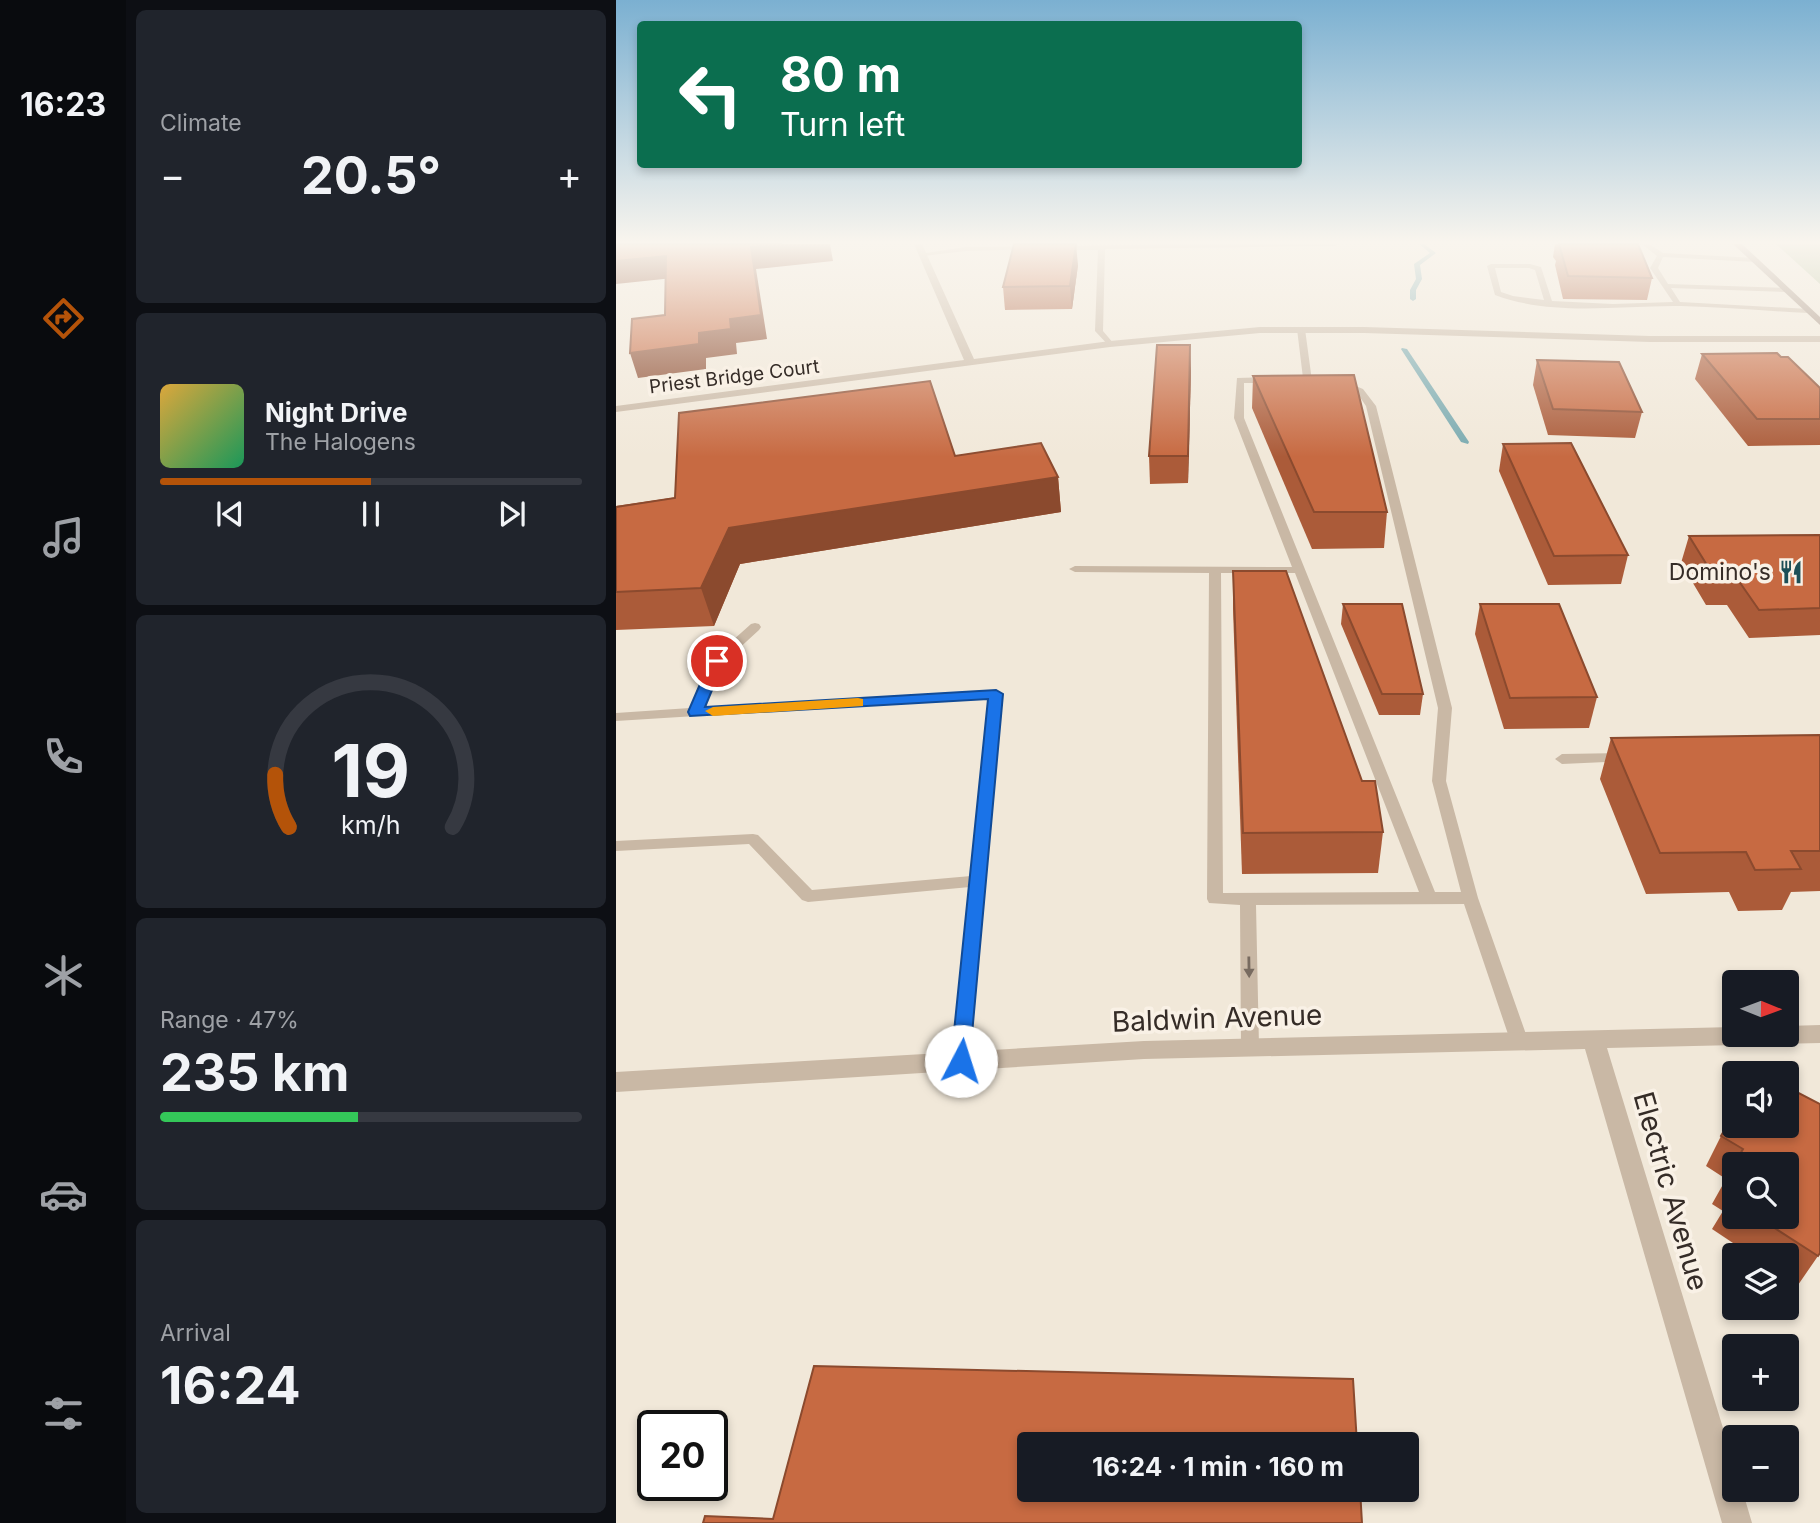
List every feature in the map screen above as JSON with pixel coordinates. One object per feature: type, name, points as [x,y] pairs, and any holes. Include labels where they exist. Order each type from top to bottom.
[{"type":"street","points":[[950,315],[971,363]]},
{"type":"street","name":"Priest Bridge Court","points":[[616,409],[1197,335],[1301,329],[1650,340],[1820,339]]},
{"type":"street","name":"Baldwin Avenue","points":[[616,1082],[1250,1046],[1820,1034]]},
{"type":"street","name":"Electric Avenue","points":[[1593,1038],[1737,1523]]},
{"type":"lane","points":[[1100,315],[1099,331],[1110,344]]},
{"type":"lane","points":[[1301,329],[1318,381]]},
{"type":"lane","points":[[1429,898],[1239,418],[1240,380],[1318,381],[1349,385],[1360,391],[1371,406],[1445,708],[1439,781],[1470,898],[1520,1040]]},
{"type":"lane","points":[[1075,569],[1299,570]]},
{"type":"lane","points":[[1215,570],[1215,899],[1470,898]]},
{"type":"lane","points":[[695,712],[717,661],[755,627]]},
{"type":"lane","points":[[616,717],[996,694],[961,1061]]},
{"type":"lane","points":[[1562,759],[1643,758]]},
{"type":"lane","points":[[616,846],[753,839],[808,896],[978,881]]},
{"type":"lane","points":[[1248,899],[1250,1046]]},
{"type":"building","points":[[664,315],[760,315],[730,319],[731,329],[699,333],[699,344],[630,353],[632,319]]},
{"type":"building","points":[[1157,345],[1190,345],[1188,456],[1149,456]]},
{"type":"building","points":[[1777,353],[1781,357],[1788,357],[1820,388],[1820,419],[1757,419],[1702,354]]},
{"type":"building","points":[[1537,360],[1619,362],[1642,412],[1553,409]]},
{"type":"building","points":[[1354,375],[1387,512],[1314,512],[1253,376]]},
{"type":"building","points":[[930,381],[955,456],[1041,443],[1058,477],[729,528],[701,588],[616,592],[616,507],[675,498],[679,413]]},
{"type":"building","points":[[1571,443],[1628,555],[1554,556],[1503,444]]},
{"type":"building","points":[[1820,535],[1820,608],[1759,610],[1736,577],[1715,578],[1689,536]]},
{"type":"building","points":[[1233,571],[1286,571],[1362,781],[1375,781],[1383,832],[1243,833]]},
{"type":"building","points":[[1343,604],[1402,604],[1423,694],[1382,694]]},
{"type":"building","points":[[1480,604],[1559,604],[1597,697],[1510,698]]},
{"type":"building","points":[[1820,735],[1820,851],[1791,851],[1801,869],[1755,870],[1746,852],[1660,853],[1611,738]]},
{"type":"building","points":[[1799,1093],[1820,1104],[1820,1253],[1818,1256],[1776,1229],[1799,1229],[1799,1152],[1741,1152],[1743,1149],[1724,1138],[1799,1138]]},
{"type":"building","points":[[814,1366],[1353,1379],[1356,1432],[1017,1432],[1017,1502],[1361,1502],[1362,1523],[703,1523],[705,1516],[773,1519]]},
{"type":"waterway","points":[[1404,349],[1465,442]]},
{"type":"slow traffic","points":[[713,711],[858,703]]},
{"type":"place","name":"Domino's","points":[[1791,572]]},
{"type":"route","points":[[717,661],[695,712],[996,694],[961,1061]]}]
